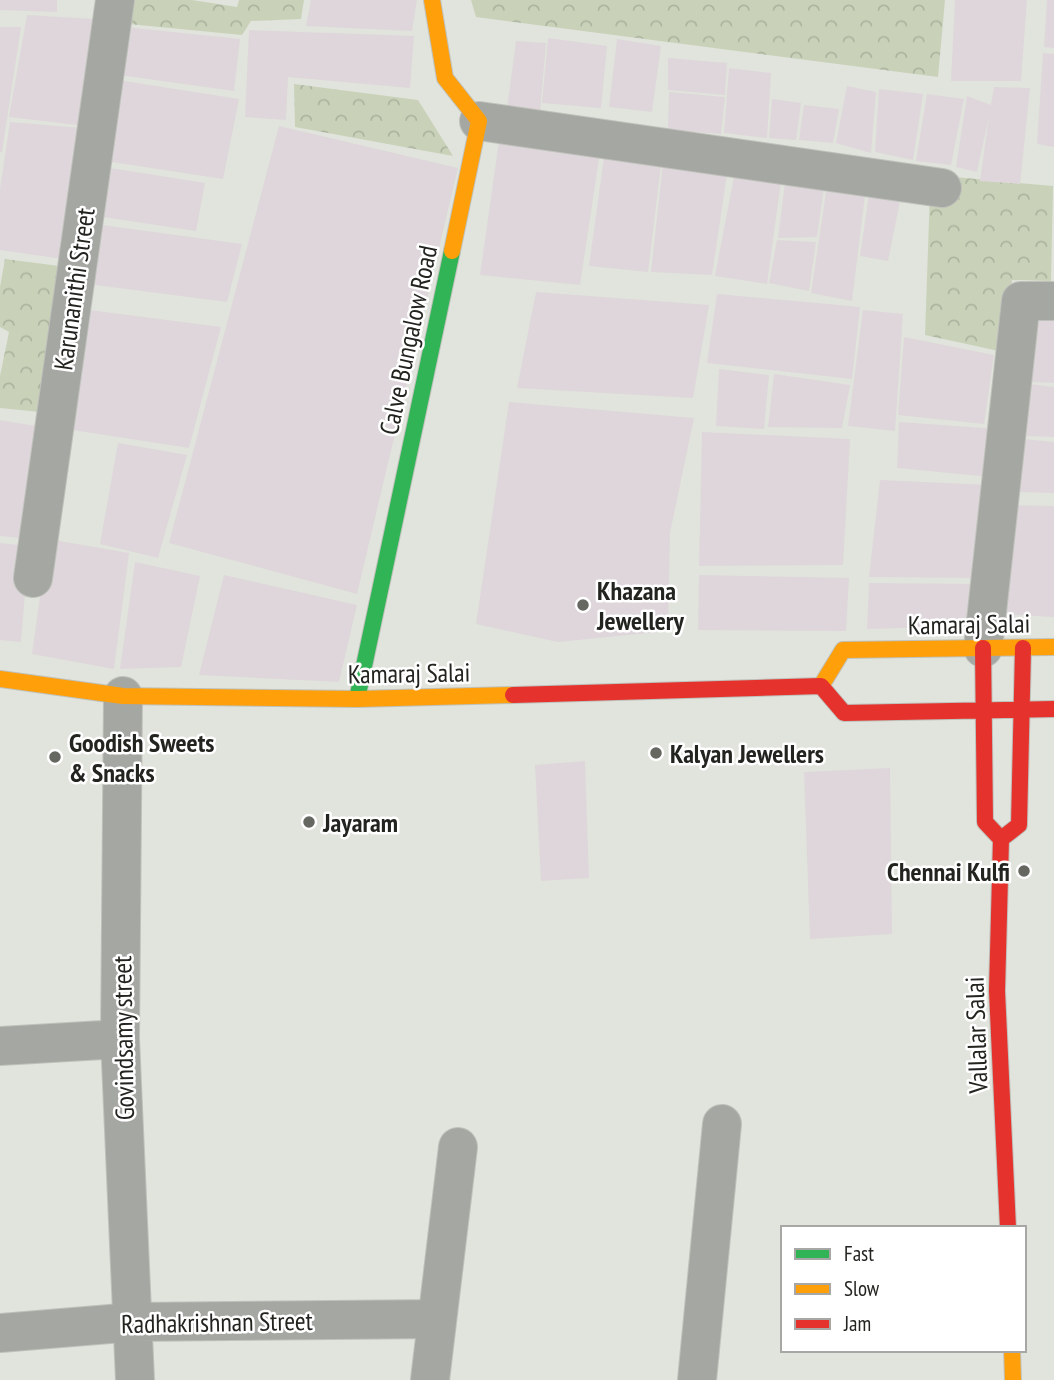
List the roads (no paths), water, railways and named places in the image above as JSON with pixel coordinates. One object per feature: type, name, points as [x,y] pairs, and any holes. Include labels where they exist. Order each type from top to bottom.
[{"type":"street","name":"Karunanithi Street","points":[[33,578],[115,0]]},
{"type":"street","points":[[432,0],[445,78],[479,121],[942,188]]},
{"type":"street","name":"Calve Bungalow Road","points":[[357,699],[479,121]]},
{"type":"street","points":[[1023,648],[1019,825],[1001,839],[985,822],[983,648],[1021,301],[1054,301]]},
{"type":"street","name":"Kamaraj Salai","points":[[0,679],[123,696],[357,699],[821,687],[844,650],[1054,648]]},
{"type":"street","points":[[821,687],[844,713],[1054,709]]},
{"type":"street","name":"Govindsamy street","points":[[123,696],[120,1039],[135,1380]]},
{"type":"street","name":"Vallalar Salai","points":[[1001,839],[997,991],[1008,1226]]},
{"type":"street","points":[[0,1046],[120,1039]]},
{"type":"street","points":[[697,1380],[722,1124]]},
{"type":"street","points":[[430,1380],[435,1319],[458,1147]]},
{"type":"street","name":"Radhakrishnan Street","points":[[0,1333],[134,1322],[435,1319]]},
{"type":"street","points":[[1012,1352],[1013,1380]]},
{"type":"place","name":"Khazana Jewellery","points":[[583,605]]},
{"type":"place","name":"Kalyan Jewellers","points":[[656,753]]},
{"type":"place","name":"Goodish Sweets & Snacks","points":[[55,757]]},
{"type":"place","name":"Jayaram","points":[[309,822]]},
{"type":"place","name":"Chennai Kulfi","points":[[1024,871]]}]
